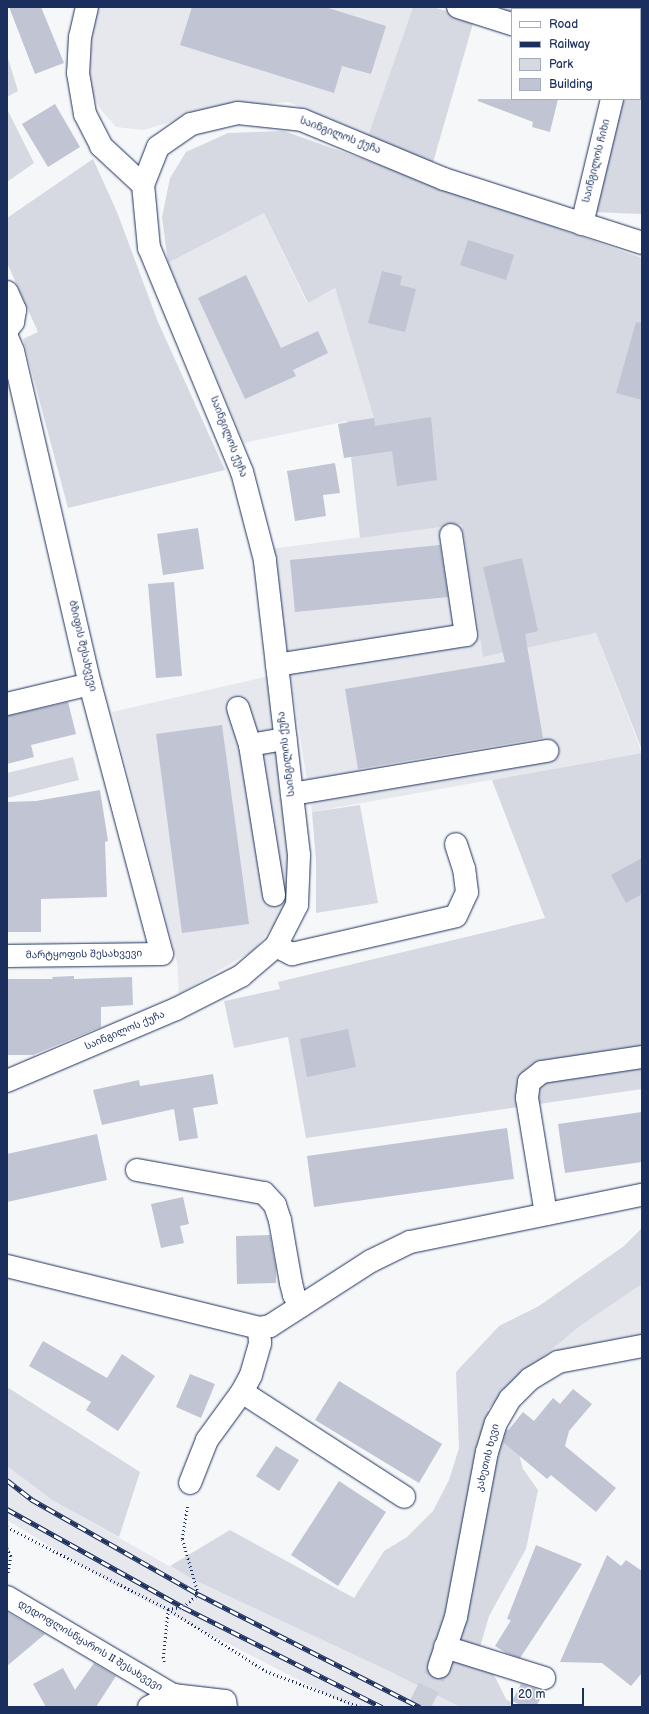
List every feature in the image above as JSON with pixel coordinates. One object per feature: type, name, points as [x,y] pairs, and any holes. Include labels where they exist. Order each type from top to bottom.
[{"type":"street","points":[[87,7],[80,37],[78,73],[85,114],[100,146],[143,185]]},
{"type":"street","points":[[458,7],[511,24]]},
{"type":"street","name":"საინგილოს ჩიხი","points":[[582,224],[612,100]]},
{"type":"street","name":"საინგილოს ქუჩა","points":[[7,1081],[176,1009],[241,976],[276,946],[297,905],[299,855],[265,560],[242,472],[149,248],[143,185],[158,147],[191,124],[238,113],[302,120],[444,179],[582,224],[636,237]]},
{"type":"street","points":[[7,292],[15,310],[13,322],[7,330]]},
{"type":"street","name":"ბზიფის შესახვევი","points":[[7,338],[13,351],[90,684],[162,954]]},
{"type":"street","points":[[277,665],[466,634],[452,536]]},
{"type":"street","points":[[7,704],[90,684]]},
{"type":"street","points":[[238,708],[250,745],[274,895]]},
{"type":"street","points":[[250,745],[286,738]]},
{"type":"street","points":[[292,794],[547,751]]},
{"type":"street","points":[[276,946],[292,954],[456,916],[467,892],[464,869],[456,844]]},
{"type":"street","name":"მარტყოფის შესახვევი","points":[[7,956],[162,954]]},
{"type":"street","points":[[546,1214],[527,1098],[529,1082],[542,1072],[642,1057]]},
{"type":"street","points":[[137,1170],[264,1193],[275,1205],[280,1220],[294,1296],[301,1306]]},
{"type":"street","points":[[7,1266],[259,1328],[270,1326],[370,1261],[410,1242],[642,1195]]},
{"type":"street","points":[[190,1484],[207,1440],[242,1392],[252,1375],[260,1343],[259,1328]]},
{"type":"street","name":"კახეთის ხევი","points":[[544,1678],[442,1657],[456,1617],[488,1452],[496,1423],[510,1399],[530,1379],[558,1362],[642,1346]]},
{"type":"street","points":[[242,1392],[404,1497]]},
{"type":"street","name":"დედოფლისწყაროს II შესახვევი","points":[[7,1597],[173,1695]]},
{"type":"street","points":[[149,1707],[173,1695],[225,1701],[226,1707]]},
{"type":"path","points":[[168,1609],[183,1607],[198,1594],[182,1539],[190,1484]]},
{"type":"path","points":[[7,1527],[168,1609],[266,1671],[360,1707]]},
{"type":"path","points":[[7,1548],[11,1556],[10,1570],[7,1576]]},
{"type":"path","points":[[168,1609],[163,1658],[173,1695]]},
{"type":"shaded area","points":[[98,7],[413,7],[367,139],[289,102],[224,107],[143,130],[116,127],[101,110],[91,92],[86,68],[94,17]]},
{"type":"shaded area","points":[[264,213],[307,303],[335,288],[374,418],[347,421],[244,443],[168,263]]},
{"type":"shaded area","points":[[462,524],[483,657],[596,633],[642,753],[312,812],[270,549]]},
{"type":"shaded area","points":[[269,676],[290,877],[283,913],[254,950],[179,994],[177,962],[112,712]]},
{"type":"shaded area","points":[[642,1284],[642,1335],[538,1361],[580,1326]]},
{"type":"shaded area","points":[[7,1466],[52,1500],[194,1580],[391,1672],[460,1707],[351,1707],[105,1580],[7,1520]]},
{"type":"green space","points":[[413,7],[433,7],[474,20],[432,166],[367,139]]},
{"type":"green space","points":[[491,7],[629,7],[511,8],[511,14]]},
{"type":"green space","points":[[642,24],[642,214],[592,212],[620,100],[641,100]]},
{"type":"green space","points":[[7,55],[18,91],[7,97]]},
{"type":"green space","points":[[7,109],[34,163],[7,182]]},
{"type":"green space","points":[[284,131],[642,258],[642,750],[596,633],[483,657],[462,524],[360,538],[347,421],[374,418],[335,288],[308,303],[264,213],[168,263],[162,217],[170,178],[186,152],[228,133]]},
{"type":"green space","points":[[93,159],[117,212],[158,322],[225,470],[68,508],[23,339],[38,332],[7,263],[7,218]]},
{"type":"green space","points":[[642,753],[642,1089],[306,1138],[288,1037],[234,1048],[224,1001],[280,989],[278,982],[545,918],[492,780]]},
{"type":"green space","points":[[73,757],[79,780],[7,798],[7,773]]},
{"type":"green space","points":[[360,805],[378,903],[316,913],[316,861],[312,812]]},
{"type":"green space","points":[[642,1228],[642,1284],[580,1326],[538,1361],[487,1410],[514,1436],[523,1469],[538,1490],[526,1549],[489,1616],[480,1647],[506,1699],[518,1707],[460,1707],[391,1672],[194,1580],[170,1566],[230,1530],[354,1598],[384,1551],[407,1537],[433,1511],[449,1480],[459,1448],[456,1372],[499,1326],[539,1306],[624,1246]]},
{"type":"green space","points":[[7,1387],[140,1472],[119,1537],[52,1500],[7,1466]]},
{"type":"building","points":[[9,7],[41,7],[64,63],[35,74]]},
{"type":"building","points":[[192,7],[325,7],[386,26],[371,74],[342,66],[334,93],[180,45]]},
{"type":"building","points":[[478,99],[558,100],[550,132],[532,127],[533,122],[478,101]]},
{"type":"building","points":[[55,104],[80,147],[48,167],[22,124]]},
{"type":"building","points":[[468,240],[514,255],[506,280],[460,265]]},
{"type":"building","points":[[382,271],[402,276],[400,285],[416,289],[405,332],[368,323]]},
{"type":"building","points":[[246,275],[281,348],[318,331],[328,353],[293,370],[296,376],[245,399],[198,298]]},
{"type":"building","points":[[636,322],[642,323],[642,400],[616,393]]},
{"type":"building","points":[[431,417],[437,480],[397,486],[392,451],[344,458],[338,424],[374,418],[375,426]]},
{"type":"building","points":[[335,463],[340,493],[323,495],[326,516],[295,521],[287,471]]},
{"type":"building","points":[[198,528],[204,569],[163,575],[157,534]]},
{"type":"building","points":[[440,545],[448,597],[295,612],[290,560]]},
{"type":"building","points":[[522,558],[538,631],[525,634],[543,738],[358,769],[345,689],[505,662],[483,567]]},
{"type":"building","points":[[174,582],[182,676],[156,678],[148,584]]},
{"type":"building","points":[[68,702],[76,734],[31,745],[34,757],[7,764],[7,716]]},
{"type":"building","points":[[222,725],[249,924],[182,933],[156,734]]},
{"type":"building","points":[[100,790],[108,841],[105,842],[107,897],[41,899],[41,932],[7,932],[7,802],[36,801]]},
{"type":"building","points":[[642,858],[642,894],[626,903],[611,875]]},
{"type":"building","points":[[74,976],[74,979],[132,977],[133,1005],[101,1007],[101,1027],[33,1055],[7,1055],[7,979],[53,979],[52,977]]},
{"type":"building","points":[[348,1029],[356,1067],[307,1077],[300,1039]]},
{"type":"building","points":[[213,1074],[218,1104],[193,1108],[198,1138],[179,1141],[174,1109],[102,1125],[93,1090],[139,1080],[140,1086]]},
{"type":"building","points":[[642,1112],[642,1162],[565,1173],[558,1124]]},
{"type":"building","points":[[507,1128],[514,1179],[314,1207],[307,1156]]},
{"type":"building","points":[[97,1134],[107,1180],[7,1202],[7,1154]]},
{"type":"building","points":[[183,1197],[189,1224],[180,1226],[184,1243],[161,1248],[151,1204]]},
{"type":"building","points":[[270,1235],[276,1268],[276,1283],[237,1284],[236,1236]]},
{"type":"building","points":[[43,1341],[107,1378],[122,1354],[155,1376],[118,1431],[86,1410],[91,1402],[29,1366]]},
{"type":"building","points":[[190,1374],[215,1384],[201,1418],[176,1407]]},
{"type":"building","points":[[339,1381],[442,1444],[419,1483],[315,1420]]},
{"type":"building","points":[[573,1389],[592,1404],[569,1431],[565,1446],[616,1488],[596,1512],[551,1475],[547,1479],[503,1442],[506,1433],[523,1412],[534,1421],[553,1398],[560,1404]]},
{"type":"building","points":[[276,1446],[299,1460],[279,1491],[256,1476]]},
{"type":"building","points":[[339,1481],[386,1512],[338,1586],[291,1555]]},
{"type":"building","points":[[536,1545],[582,1564],[520,1658],[506,1653],[495,1646],[511,1620],[507,1619]]},
{"type":"building","points":[[607,1555],[621,1566],[626,1560],[642,1571],[642,1673],[631,1686],[602,1663],[560,1662]]},
{"type":"building","points":[[7,1612],[45,1634],[7,1666]]},
{"type":"building","points":[[94,1663],[116,1676],[96,1707],[46,1707],[33,1684],[63,1668],[75,1690]]},
{"type":"building","points":[[521,1684],[544,1691],[536,1707],[524,1707],[512,1701]]},
{"type":"tunnel","points":[[419,1707],[439,1667]]},
{"type":"railway","points":[[7,1480],[31,1499],[198,1594],[420,1707]]},
{"type":"railway","points":[[7,1509],[183,1607],[382,1707]]}]
